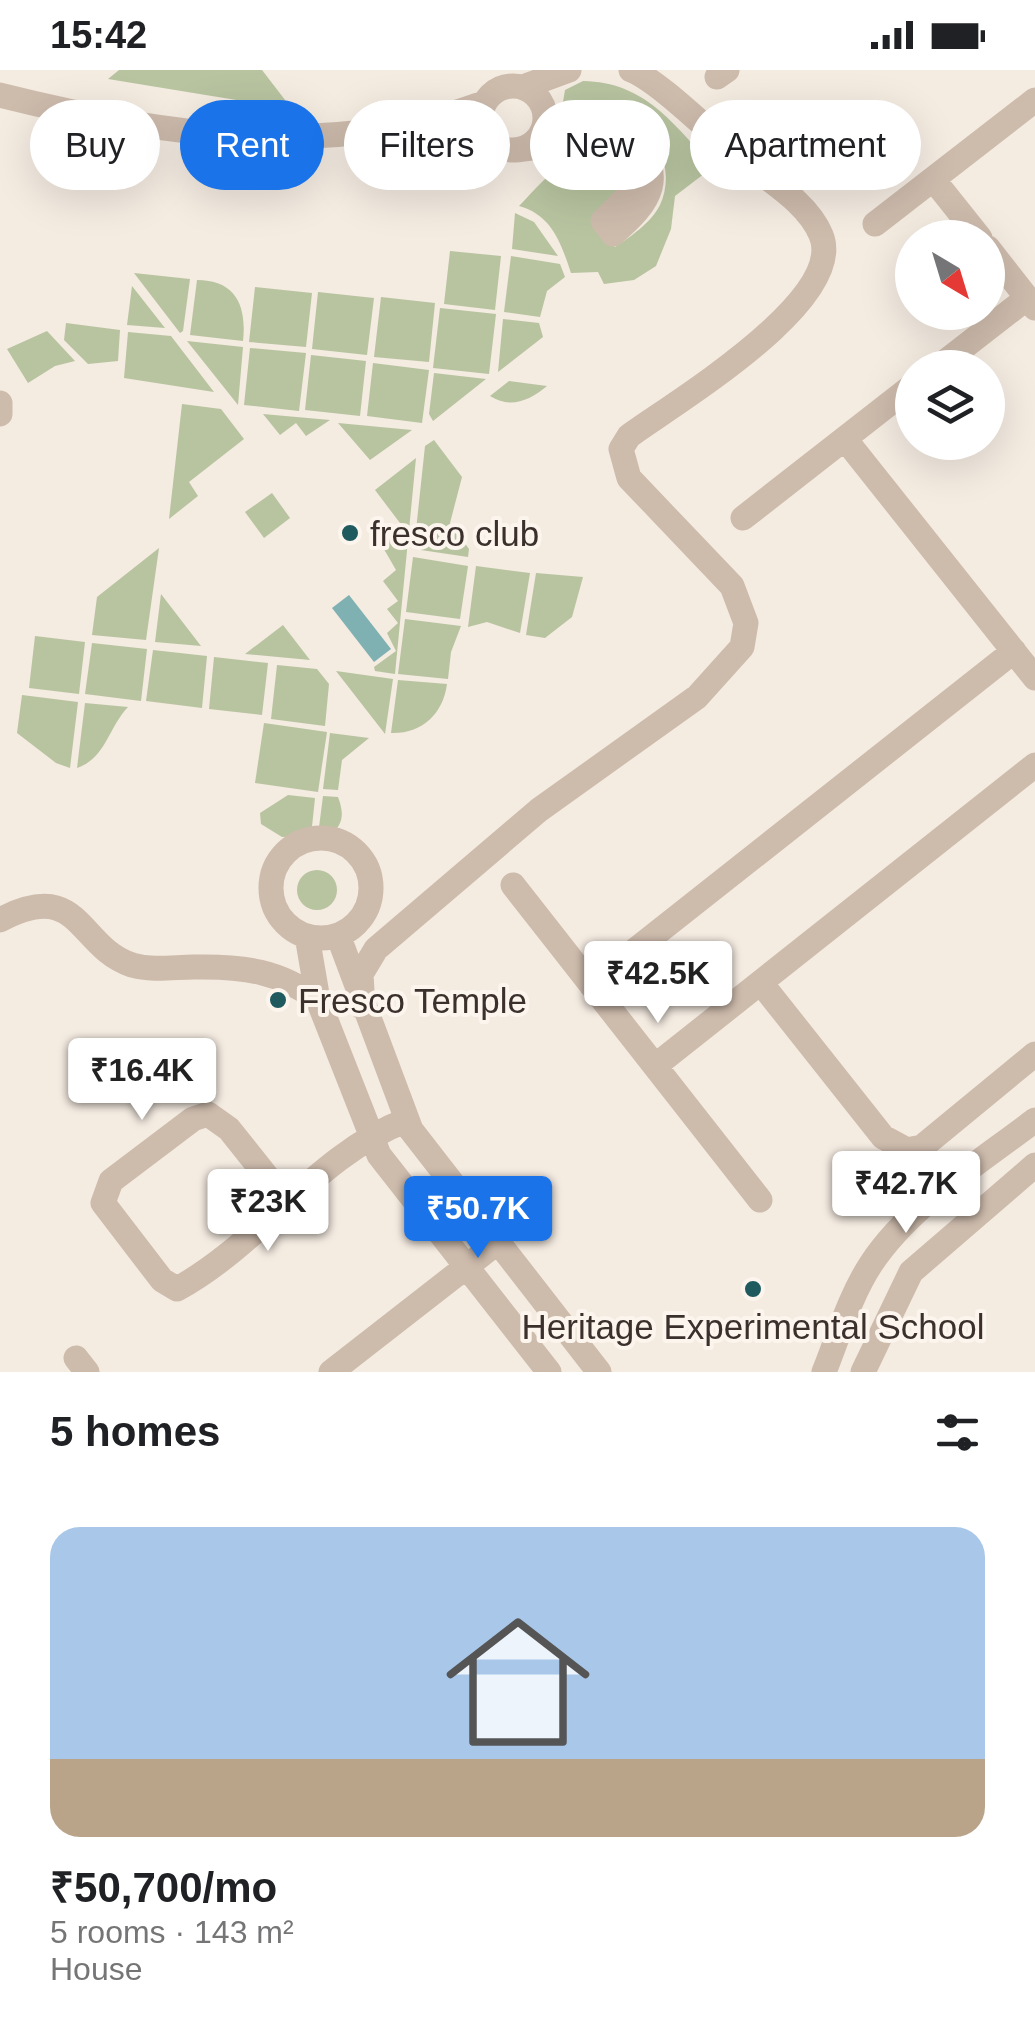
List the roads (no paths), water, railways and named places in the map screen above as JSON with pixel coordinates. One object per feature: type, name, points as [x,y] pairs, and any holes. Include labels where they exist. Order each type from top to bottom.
[{"type":"street","points":[[487,100],[501,88],[522,88],[569,70]]},
{"type":"street","points":[[362,1008],[361,974],[376,950],[539,810],[697,697],[742,648],[746,623],[732,586],[628,478],[621,449],[628,436],[726,366],[796,309],[810,293],[823,266],[822,237],[800,204],[700,126],[658,86],[631,70]]},
{"type":"street","points":[[522,88],[540,100]]},
{"type":"street","points":[[0,95],[110,119],[243,138],[344,135]]},
{"type":"street","points":[[874,224],[1035,100]]},
{"type":"street","points":[[515,150],[530,145]]},
{"type":"street","points":[[510,149],[530,149]]},
{"type":"street","points":[[933,179],[966,220]]},
{"type":"street","points":[[632,190],[602,220],[613,234],[646,201],[651,190]]},
{"type":"street","points":[[963,350],[1031,303],[1005,270]]},
{"type":"street","points":[[743,518],[895,399]]},
{"type":"street","points":[[0,403],[0,414]]},
{"type":"street","points":[[845,439],[1035,678]]},
{"type":"street","points":[[591,985],[1014,651]]},
{"type":"street","points":[[655,1066],[1035,765]]},
{"type":"street","points":[[314,838],[333,839],[351,847],[364,862],[371,880],[370,900],[362,918],[338,935],[307,936],[291,928],[278,914],[271,897],[272,876],[281,858],[295,845],[314,838]]},
{"type":"street","points":[[514,886],[760,1200]]},
{"type":"street","points":[[0,920],[37,907],[62,909],[77,917],[108,952],[131,964],[270,971],[292,980],[318,1000]]},
{"type":"street","points":[[338,935],[362,1008],[407,1120],[598,1372]]},
{"type":"street","points":[[307,936],[318,1000],[369,1137],[549,1372]]},
{"type":"street","points":[[761,982],[883,1137],[906,1150],[922,1147],[1035,1054]]},
{"type":"street","points":[[288,1203],[230,1130],[208,1114],[193,1119],[111,1182],[103,1196],[103,1203],[170,1289],[182,1286],[288,1203],[369,1137],[407,1120]]},
{"type":"street","points":[[824,1372],[862,1278],[882,1248],[932,1201],[1035,1120]]},
{"type":"street","points":[[862,1372],[910,1272],[1035,1166]]},
{"type":"street","points":[[330,1372],[498,1242]]},
{"type":"water","points":[[349,595],[391,649],[374,662],[332,608]]},
{"type":"place","name":"fresco club","points":[[350,533]]},
{"type":"place","name":"Fresco Temple","points":[[278,1000]]},
{"type":"place","name":"Heritage Experimental School","points":[[753,1289]]}]
